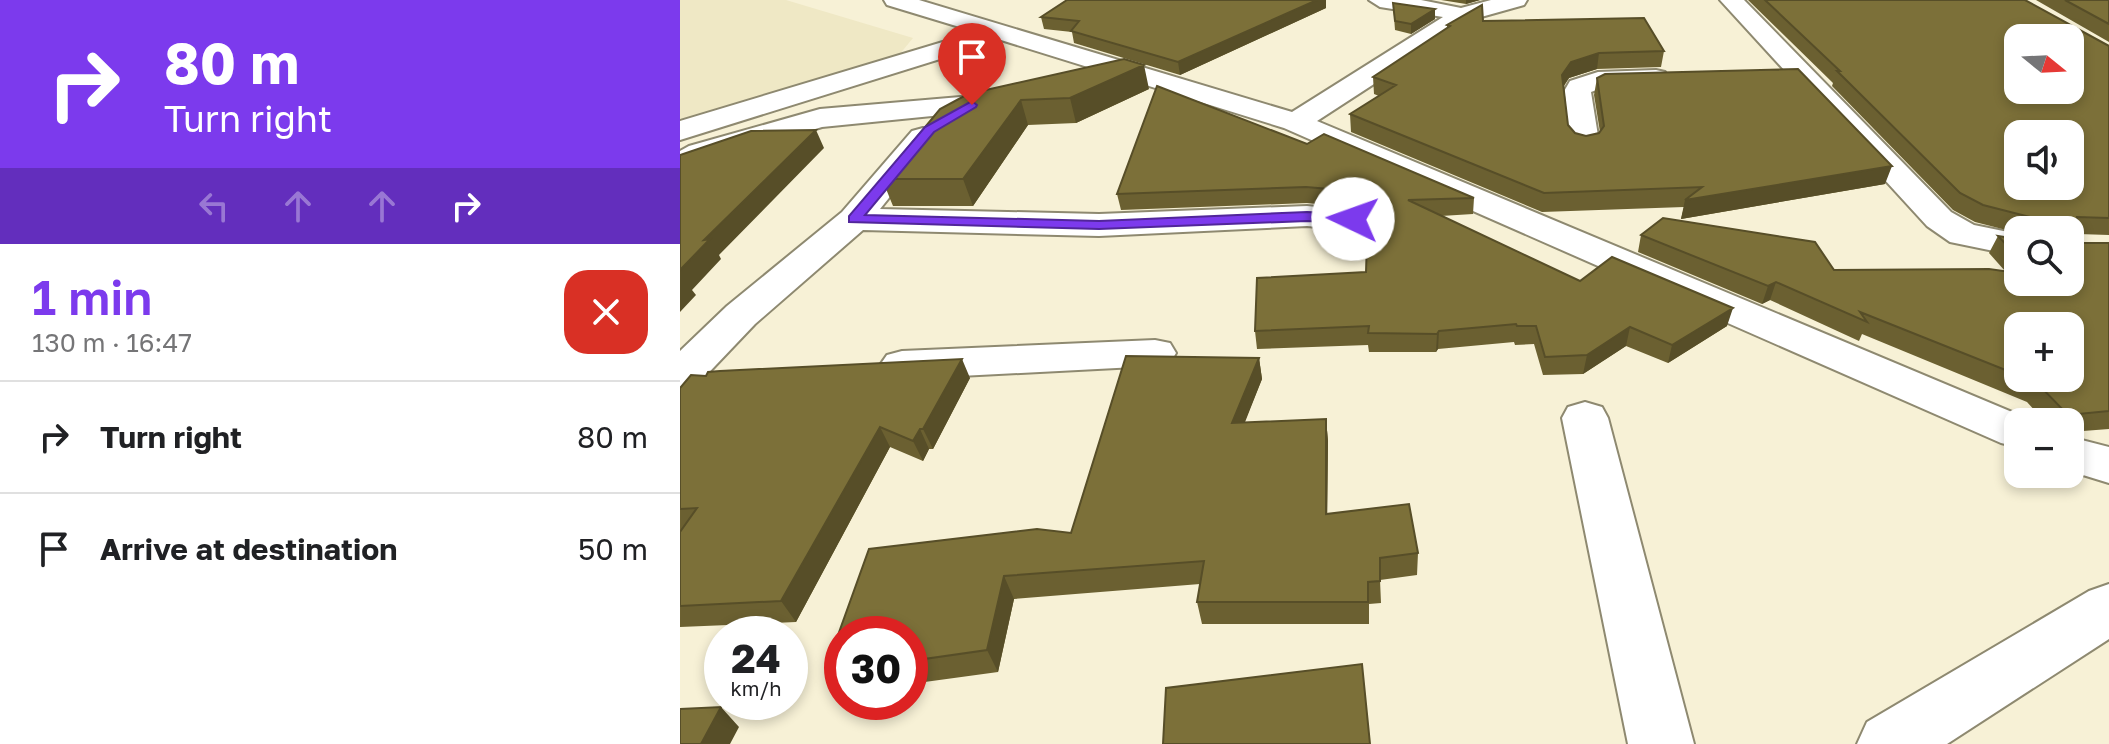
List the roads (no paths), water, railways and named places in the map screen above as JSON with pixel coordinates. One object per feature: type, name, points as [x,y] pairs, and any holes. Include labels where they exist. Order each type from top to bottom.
[{"type":"street","points":[[895,0],[1295,123],[2004,425]]},
{"type":"street","points":[[1380,0],[1466,14]]},
{"type":"street","points":[[1295,123],[1437,30],[1466,14],[1516,0]]},
{"type":"street","points":[[1731,0],[1786,75],[1939,219],[1963,234],[2004,242]]},
{"type":"street","points":[[680,131],[999,33]]},
{"type":"street","points":[[1060,86],[1131,72]]},
{"type":"street","points":[[1584,142],[1577,93],[1580,87],[1598,80],[1677,78]]},
{"type":"street","points":[[680,163],[700,153],[820,118],[988,102],[930,129],[854,219],[741,315],[680,375]]},
{"type":"street","points":[[854,219],[1099,225],[1307,216],[1353,219]]},
{"type":"street","points":[[870,366],[1155,353]]},
{"type":"street","points":[[680,375],[743,372]]},
{"type":"street","points":[[1585,418],[1661,744]]},
{"type":"street","points":[[2084,458],[2109,465]]},
{"type":"street","points":[[1890,744],[2109,608]]}]
